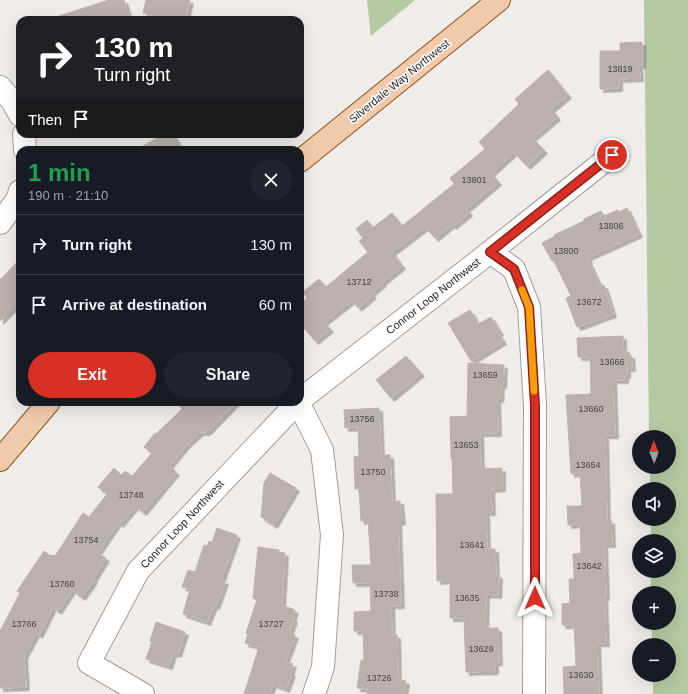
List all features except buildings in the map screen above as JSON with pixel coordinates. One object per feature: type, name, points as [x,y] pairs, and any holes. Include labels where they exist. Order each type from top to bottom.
[{"type":"main road","name":"Silverdale Way Northwest","points":[[304,158],[499,0]]},
{"type":"main road","points":[[0,460],[46,406]]},
{"type":"street","points":[[0,87],[16,108]]},
{"type":"street","points":[[490,252],[612,155]]},
{"type":"street","points":[[0,223],[16,201]]},
{"type":"street","name":"Connor Loop Northwest","points":[[304,396],[490,252],[514,269],[529,307],[535,406],[534,694]]},
{"type":"street","name":"Connor Loop Northwest","points":[[143,694],[89,662],[138,571],[293,406]]},
{"type":"street","points":[[300,406],[322,450],[332,534],[323,667],[314,694]]},
{"type":"green space","points":[[367,0],[415,0],[371,36]]},
{"type":"green space","points":[[644,0],[688,0],[688,694],[653,694],[653,682],[676,682],[676,638],[652,638],[652,630],[676,630],[676,586],[651,586],[651,578],[676,578],[676,534],[651,534],[651,526],[676,526],[676,482],[650,482],[650,474],[676,474],[676,430],[649,430]]},
{"type":"slow traffic","points":[[522,290],[529,307],[534,391]]},
{"type":"route","points":[[535,598],[535,406],[529,307],[514,269],[490,252],[612,155]]}]
